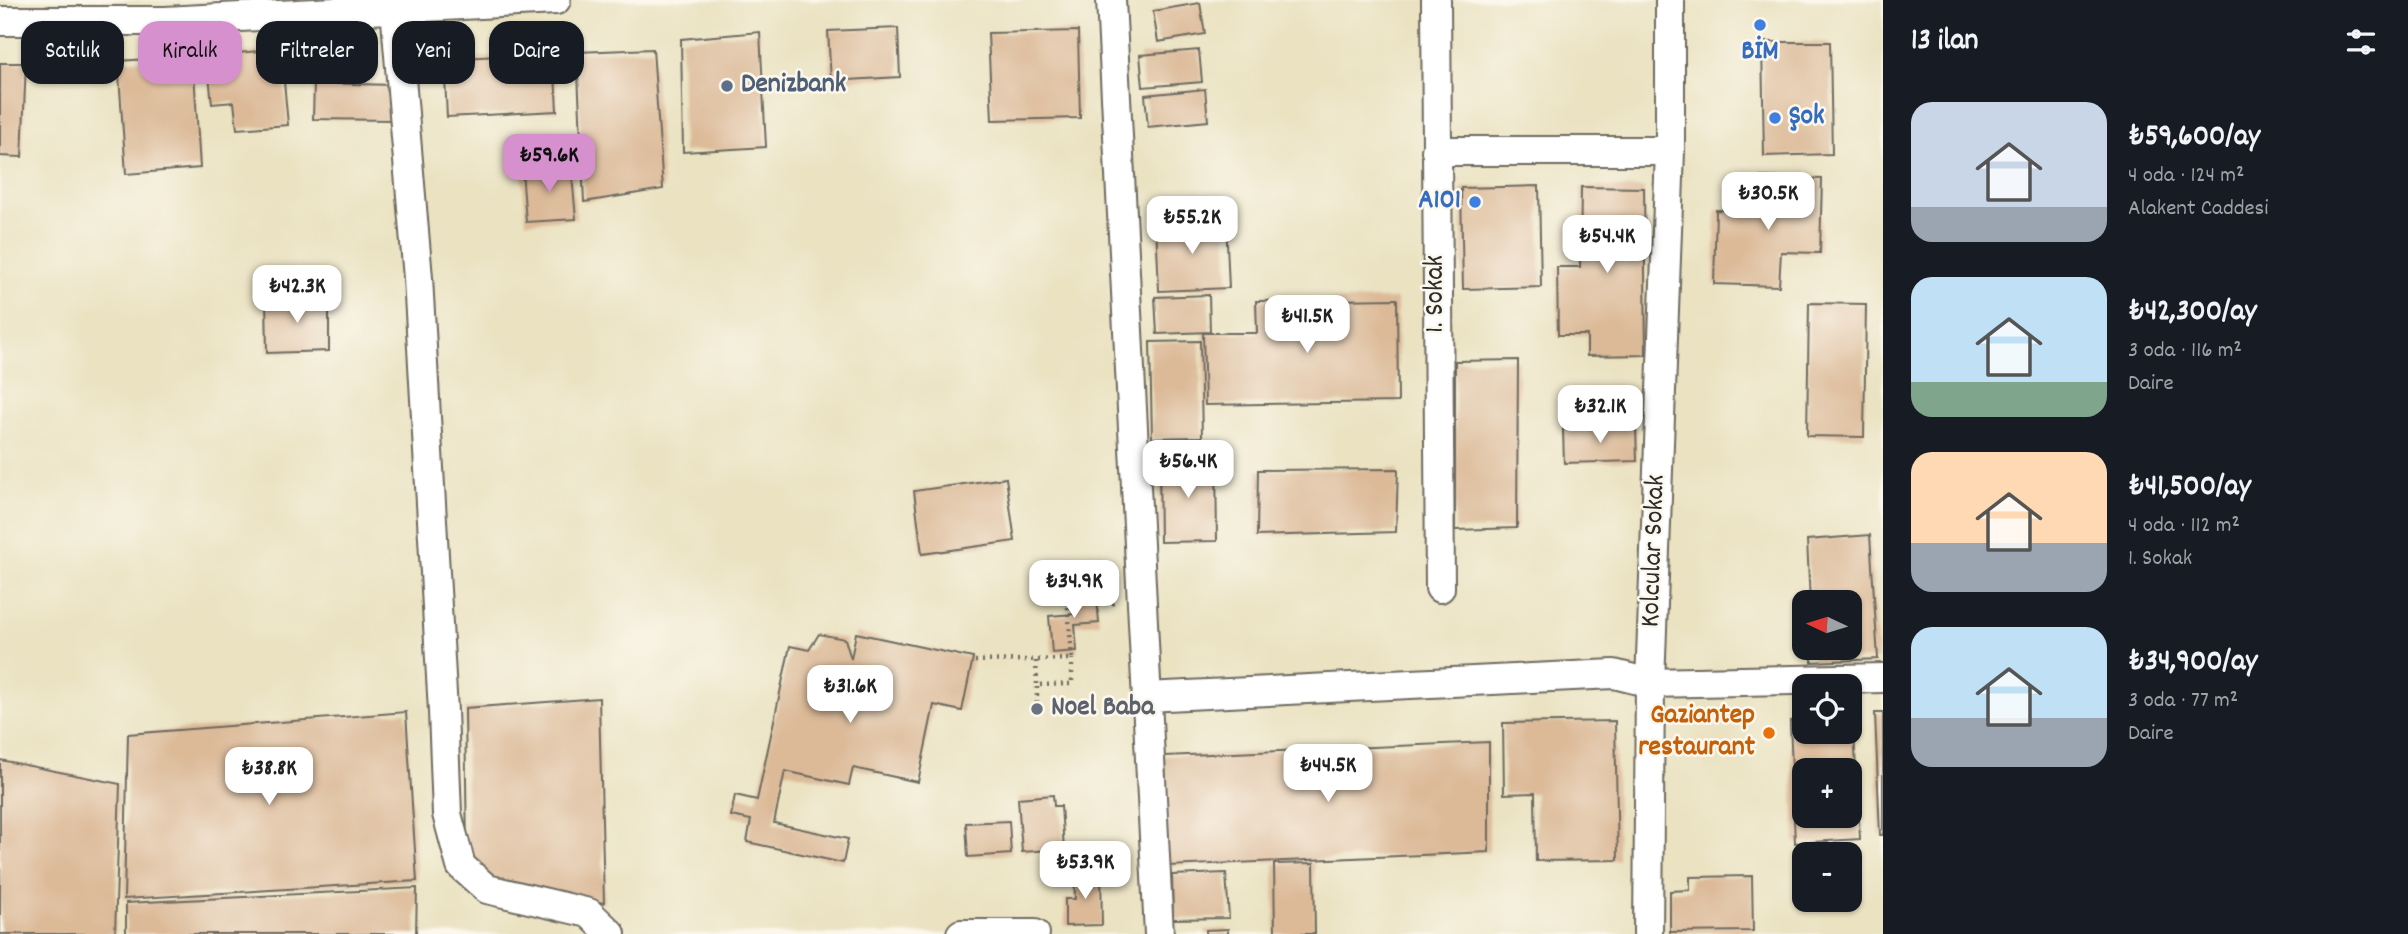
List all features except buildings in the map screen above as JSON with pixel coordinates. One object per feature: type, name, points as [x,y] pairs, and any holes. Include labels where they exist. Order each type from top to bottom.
[{"type":"street","points":[[0,20],[165,21],[556,0]]},
{"type":"street","points":[[1111,0],[1158,934]]},
{"type":"street","name":"1. Sokak","points":[[1436,0],[1440,588]]},
{"type":"street","name":"Kolcular Sokak","points":[[1648,934],[1650,683],[1670,151],[1670,0]]},
{"type":"street","points":[[395,9],[418,278],[447,814],[461,866],[486,889],[589,913],[611,934]]},
{"type":"street","points":[[1436,151],[1670,151]]},
{"type":"street","points":[[1146,697],[1614,674],[1650,683],[1883,677]]},
{"type":"street","points":[[961,934],[1035,934]]},
{"type":"path","points":[[1098,604],[1107,604]]},
{"type":"path","points":[[1037,685],[1072,684],[1068,607],[1074,606]]},
{"type":"path","points":[[975,661],[1036,662],[1072,659]]},
{"type":"path","points":[[1036,662],[1037,703]]},
{"type":"place","name":"BİM","points":[[1760,25]]},
{"type":"place","name":"Denizbank","points":[[727,86]]},
{"type":"place","name":"Şok","points":[[1775,118]]},
{"type":"place","name":"A101","points":[[1475,202]]},
{"type":"place","name":"Noel Baba","points":[[1037,709]]},
{"type":"place","name":"Gaziantep restaurant","points":[[1769,733]]}]
